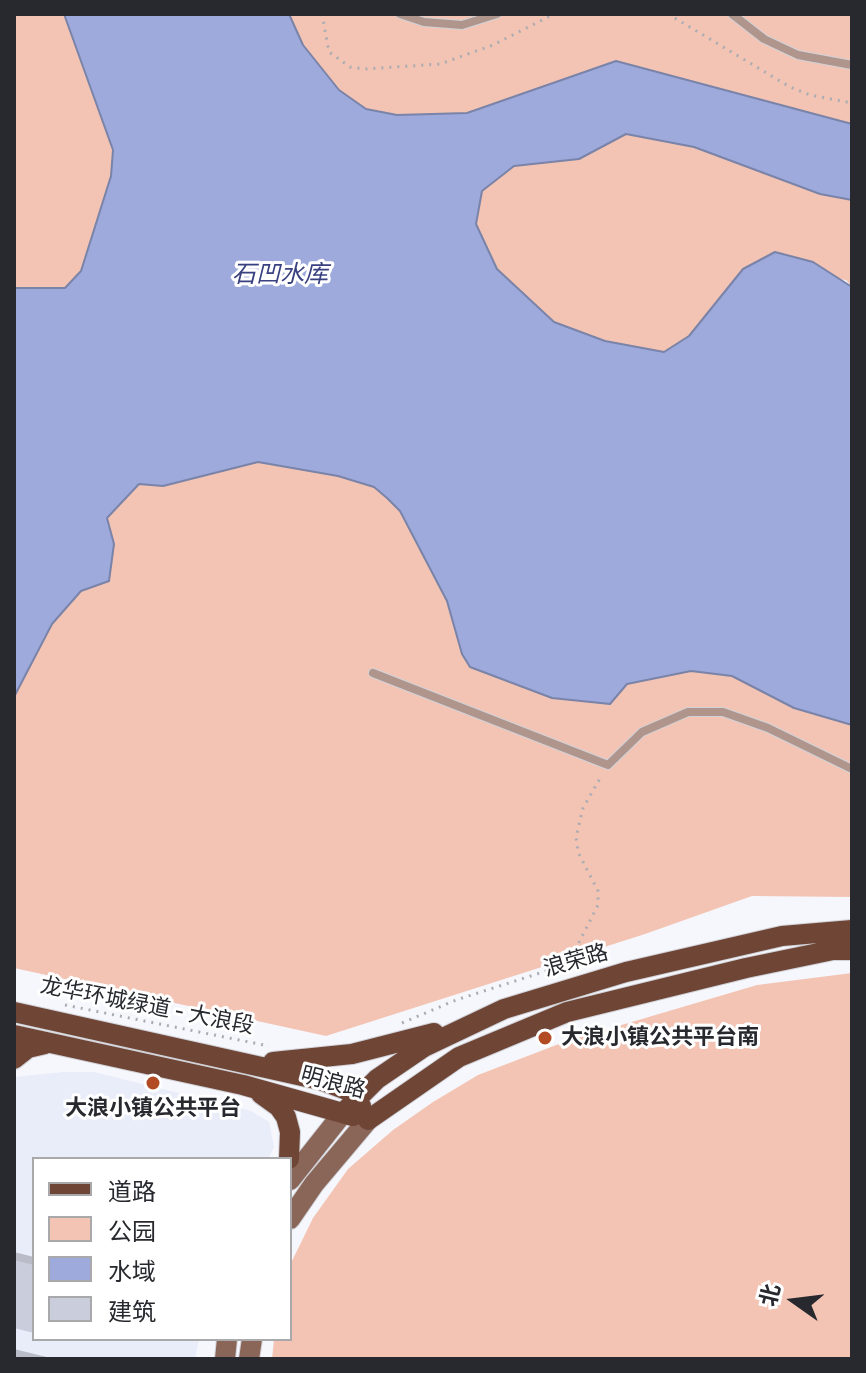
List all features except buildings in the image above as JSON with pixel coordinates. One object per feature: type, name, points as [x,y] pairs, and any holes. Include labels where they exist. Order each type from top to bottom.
[{"type":"main road","name":"浪荣路","points":[[349,1105],[401,1063],[473,1021],[540,996],[626,972],[799,933],[852,930]]},
{"type":"main road","name":"浪荣路","points":[[368,1120],[459,1057],[567,1012],[746,968],[852,950]]},
{"type":"main road","name":"明浪路","points":[[14,1012],[320,1080],[368,1120]]},
{"type":"main road","points":[[240,1061],[280,1062],[352,1054],[473,1021]]},
{"type":"main road","name":"明浪路","points":[[14,1035],[349,1105]]},
{"type":"main road","points":[[14,1059],[28,1048],[50,1043]]},
{"type":"main road","points":[[243,1085],[268,1097],[286,1117],[290,1132],[289,1157]]},
{"type":"main road","points":[[292,1177],[349,1105]]},
{"type":"main road","points":[[292,1216],[314,1184],[368,1120]]},
{"type":"lane","points":[[400,14],[424,22],[462,25],[497,14]]},
{"type":"lane","points":[[732,14],[764,39],[798,55],[852,65]]},
{"type":"lane","points":[[373,673],[608,765],[642,732],[688,712],[723,712],[768,728],[852,769]]},
{"type":"path","points":[[322,14],[329,52],[350,67],[365,69],[440,64],[493,45],[554,14]]},
{"type":"path","points":[[668,14],[790,87],[810,95],[852,103]]},
{"type":"path","points":[[397,1024],[456,1000],[568,964],[598,905],[598,891],[578,852],[576,837],[583,808],[608,765]]},
{"type":"path","name":"龙华环城绿道 - 大浪段","points":[[53,1003],[180,1026],[239,1043],[273,1046]]},
{"type":"shaded area","points":[[94,1072],[251,1111],[269,1122],[274,1147],[269,1157],[32,1157],[32,1341],[199,1341],[195,1359],[14,1359],[15,1077]]},
{"type":"green space","points":[[14,14],[64,14],[113,150],[111,176],[81,271],[65,288],[14,288]]},
{"type":"green space","points":[[289,14],[852,14],[852,124],[616,61],[467,113],[397,115],[366,109],[339,90],[303,45]]},
{"type":"green space","points":[[626,134],[694,147],[820,194],[852,200],[852,287],[846,280],[743,269],[689,336],[664,352],[605,341],[554,322],[497,269],[476,224],[482,191],[514,166],[579,159]]},
{"type":"green space","points":[[258,462],[338,476],[374,487],[387,498],[400,511],[447,601],[462,654],[610,704],[627,684],[691,671],[732,676],[794,708],[852,725],[852,897],[752,896],[645,934],[326,1036],[14,968],[14,697],[52,624],[81,591],[109,580],[114,544],[107,518],[139,484],[163,486]]},
{"type":"green space","points":[[852,973],[852,1359],[272,1359],[274,1341],[292,1341],[292,1261],[313,1218],[348,1169],[393,1130],[478,1075],[564,1042],[757,985]]},
{"type":"water","name":"石凹水库","points":[[64,14],[289,14],[303,45],[339,90],[366,109],[397,115],[467,113],[616,61],[852,124],[852,200],[820,194],[694,147],[626,134],[579,159],[514,166],[482,191],[476,224],[497,269],[554,322],[605,341],[664,352],[689,336],[743,269],[775,252],[813,262],[852,287],[852,725],[794,708],[732,676],[691,671],[627,684],[610,704],[552,698],[470,667],[462,654],[447,601],[400,511],[387,498],[374,487],[338,476],[258,462],[163,486],[139,484],[107,518],[114,544],[109,581],[81,591],[52,624],[14,697],[14,288],[65,288],[81,271],[111,176],[113,150]]},
{"type":"place","name":"大浪小镇公共平台南","points":[[545,1038]]},
{"type":"place","name":"大浪小镇公共平台","points":[[153,1083]]}]
